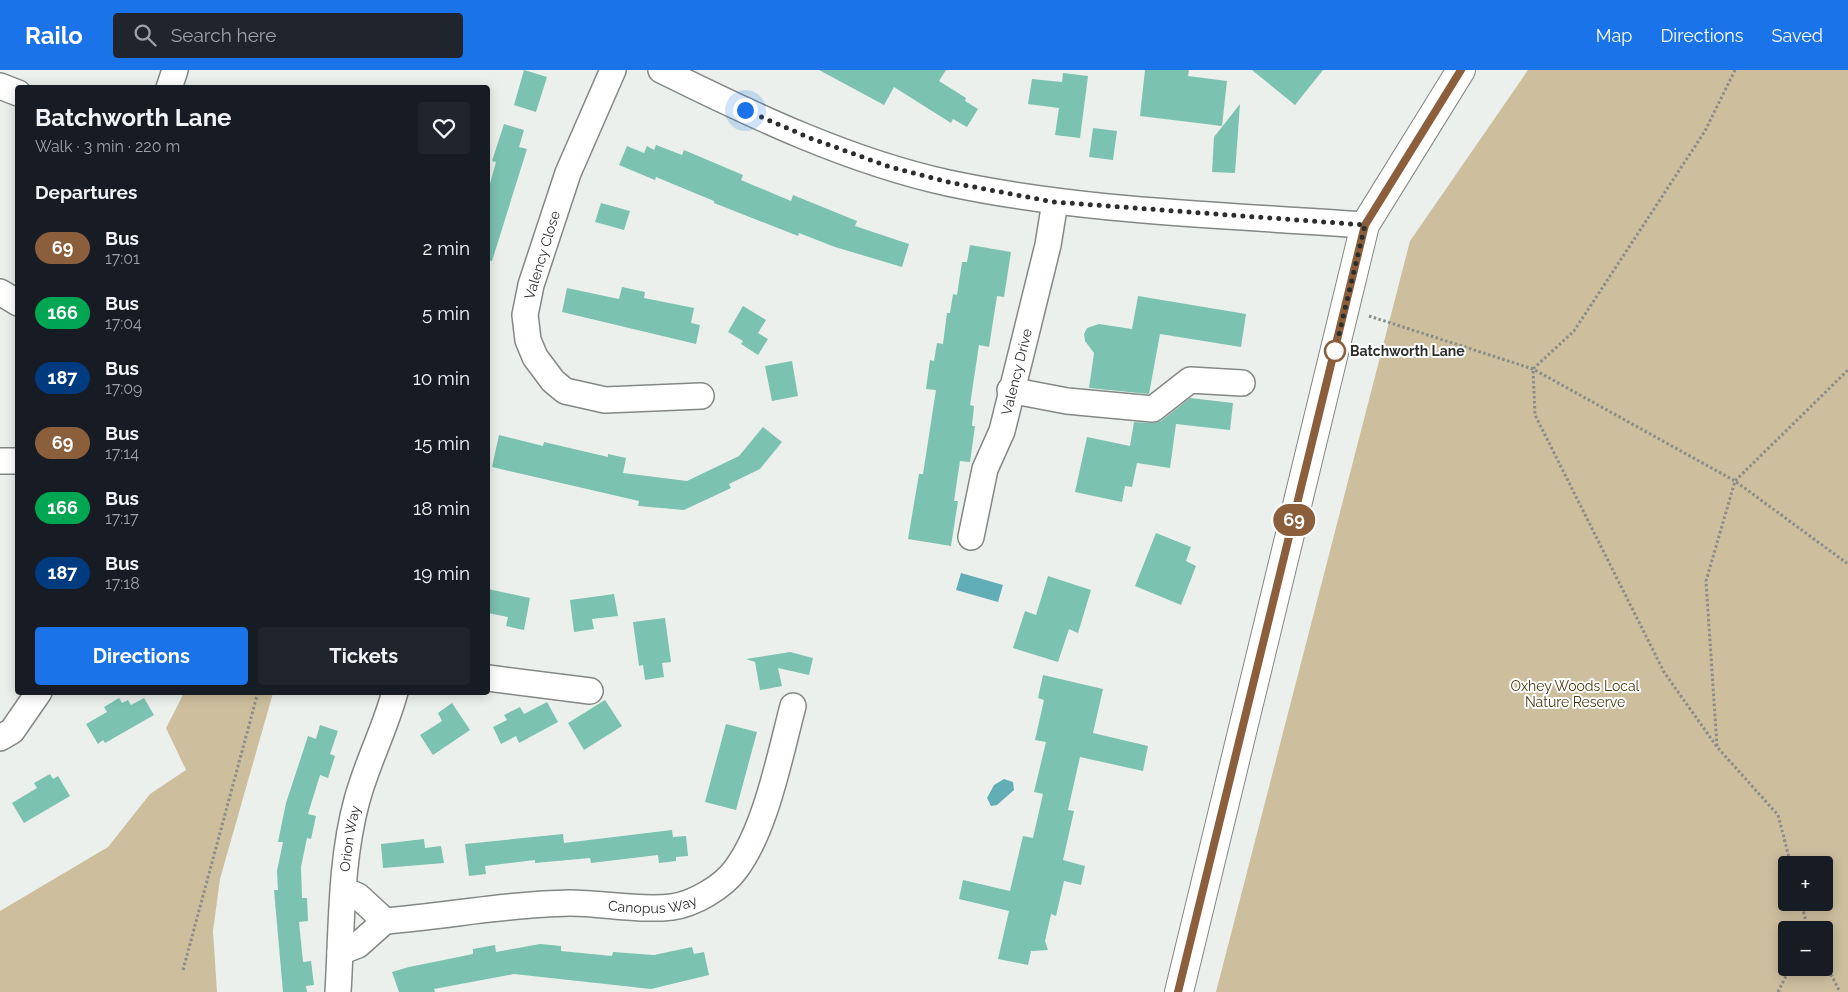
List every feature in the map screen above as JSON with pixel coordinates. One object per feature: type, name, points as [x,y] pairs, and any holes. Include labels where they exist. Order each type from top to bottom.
[{"type":"main road","points":[[1178,992],[1365,225],[1461,70]]},
{"type":"street","points":[[169,85],[175,70]]},
{"type":"street","name":"Valency Close","points":[[613,70],[568,173],[531,284],[525,315],[528,340],[535,357],[553,381],[565,391],[573,394],[605,400],[701,396]]},
{"type":"street","points":[[660,70],[712,96],[810,138],[890,167],[948,182],[1054,202],[1365,225]]},
{"type":"street","points":[[0,86],[15,92]]},
{"type":"street","name":"Valency Drive","points":[[971,537],[985,469],[1002,431],[1010,390],[1048,245],[1054,202]]},
{"type":"street","points":[[0,292],[15,301]]},
{"type":"street","points":[[1010,390],[1067,401],[1153,409],[1190,380],[1242,383]]},
{"type":"street","points":[[0,461],[15,461]]},
{"type":"street","points":[[490,678],[590,691]]},
{"type":"street","points":[[0,738],[12,731],[37,695]]},
{"type":"street","name":"Orion Way","points":[[338,992],[345,862],[357,800],[394,695]]},
{"type":"street","name":"Canopus Way","points":[[385,921],[519,906],[571,903],[612,907],[671,907],[684,904],[704,894],[721,884],[736,870],[749,848],[767,802],[794,706]]},
{"type":"street","points":[[340,952],[358,944],[385,921],[358,896],[344,890]]},
{"type":"path","points":[[1735,70],[1705,131],[1574,331],[1533,369],[1535,415],[1664,672],[1717,747],[1778,815],[1789,856]]},
{"type":"path","points":[[1345,308],[1533,369],[1735,481],[1848,564]]},
{"type":"path","points":[[1717,747],[1706,581],[1735,481],[1848,370]]},
{"type":"path","points":[[183,970],[257,695]]},
{"type":"path","points":[[1778,992],[1786,976]]},
{"type":"path","points":[[1832,976],[1840,992]]},
{"type":"green space","name":"Oxhey Woods Local Nature Reserve","points":[[1528,70],[1848,70],[1848,992],[1216,992],[1410,241]]},
{"type":"green space","points":[[183,695],[272,695],[220,879],[213,931],[217,992],[0,992],[0,911],[108,847],[150,794],[186,770],[166,728]]},
{"type":"water","points":[[961,573],[1003,585],[998,602],[956,590]]},
{"type":"water","points":[[1004,779],[1013,782],[1014,790],[997,805],[991,806],[987,798],[994,785]]},
{"type":"building","points":[[524,70],[547,77],[536,112],[514,105]]},
{"type":"building","points":[[819,70],[946,70],[939,81],[966,98],[965,101],[978,109],[967,127],[953,119],[951,123],[894,87],[884,105]]},
{"type":"building","points":[[1145,70],[1189,70],[1188,76],[1227,81],[1222,126],[1140,116]]},
{"type":"building","points":[[1252,70],[1323,70],[1295,105]]},
{"type":"building","points":[[1063,73],[1088,76],[1080,138],[1055,135],[1059,108],[1028,104],[1032,79],[1062,82]]},
{"type":"building","points":[[1240,104],[1235,173],[1212,172],[1214,137]]},
{"type":"building","points":[[504,124],[524,130],[519,147],[527,149],[492,261],[490,260],[490,184],[496,162],[492,161]]},
{"type":"building","points":[[1093,128],[1117,131],[1113,160],[1089,157]]},
{"type":"building","points":[[656,145],[682,155],[684,150],[743,175],[741,180],[791,201],[793,195],[857,221],[855,226],[909,244],[902,267],[835,247],[799,233],[798,236],[714,203],[714,201],[656,177],[655,180],[619,165],[627,146],[644,153],[647,146],[654,150]]},
{"type":"building","points":[[601,203],[630,211],[624,230],[595,222]]},
{"type":"building","points":[[970,245],[1011,252],[1004,297],[997,296],[989,347],[979,345],[970,405],[974,406],[972,426],[975,426],[970,462],[960,461],[954,501],[958,501],[951,546],[908,539],[919,474],[923,474],[936,390],[926,389],[930,360],[934,361],[937,343],[943,344],[947,313],[950,313],[953,294],[957,295],[962,262],[967,262]]},
{"type":"building","points":[[622,287],[645,292],[644,298],[694,308],[691,323],[700,325],[696,344],[562,312],[567,288],[619,299]]},
{"type":"building","points":[[1138,296],[1246,314],[1241,347],[1160,334],[1149,394],[1089,388],[1094,353],[1085,341],[1084,334],[1087,328],[1099,324],[1132,329]]},
{"type":"building","points":[[743,306],[766,320],[758,333],[768,339],[758,355],[741,344],[743,341],[728,332]]},
{"type":"building","points":[[792,361],[798,396],[772,401],[765,366]]},
{"type":"building","points":[[1190,398],[1233,403],[1230,430],[1176,424],[1170,468],[1137,463],[1132,487],[1125,486],[1122,502],[1075,492],[1087,437],[1130,446],[1134,422],[1152,423],[1161,421]]},
{"type":"building","points":[[763,427],[782,442],[760,469],[729,484],[731,488],[684,510],[638,506],[639,501],[492,467],[499,435],[543,446],[544,442],[608,457],[608,454],[626,458],[623,473],[687,481],[739,456]]},
{"type":"building","points":[[1156,533],[1191,547],[1186,561],[1196,566],[1181,605],[1135,586]]},
{"type":"building","points":[[1048,576],[1091,590],[1078,633],[1069,629],[1058,662],[1013,648],[1025,611],[1036,615]]},
{"type":"building","points":[[490,589],[530,598],[524,630],[506,626],[508,617],[490,613]]},
{"type":"building","points":[[614,594],[618,616],[592,619],[594,629],[574,632],[570,600]]},
{"type":"building","points":[[665,618],[671,662],[662,663],[664,677],[645,680],[643,665],[639,666],[633,622]]},
{"type":"building","points":[[790,652],[813,658],[809,675],[778,668],[782,686],[760,690],[755,662],[746,659]]},
{"type":"building","points":[[1043,675],[1103,689],[1093,733],[1148,746],[1143,771],[1080,757],[1068,810],[1074,811],[1063,860],[1085,866],[1081,885],[1064,881],[1056,916],[1051,914],[1045,941],[1048,950],[1031,951],[1028,965],[998,959],[1009,911],[959,899],[963,880],[1010,891],[1023,836],[1033,838],[1043,794],[1034,792],[1046,742],[1035,740],[1044,700],[1038,698]]},
{"type":"building","points":[[119,698],[122,703],[128,700],[131,705],[144,698],[154,715],[105,743],[103,740],[98,744],[86,724],[107,712],[104,707]]},
{"type":"building","points":[[605,700],[622,726],[584,750],[568,723]]},
{"type":"building","points":[[547,702],[558,722],[519,743],[516,736],[501,744],[493,727],[507,720],[504,715],[520,707],[524,714]]},
{"type":"building","points":[[452,703],[470,730],[433,755],[420,735],[442,721],[438,713]]},
{"type":"building","points":[[726,724],[757,732],[736,810],[705,802]]},
{"type":"building","points":[[320,725],[338,731],[330,754],[335,756],[328,778],[320,775],[308,814],[316,816],[311,839],[307,838],[301,867],[302,898],[307,898],[308,921],[299,922],[303,962],[311,961],[314,985],[306,986],[307,992],[283,992],[274,890],[278,890],[277,871],[283,842],[278,842],[286,803],[308,736],[316,739]]},
{"type":"building","points":[[50,774],[53,779],[58,776],[70,796],[24,823],[12,803],[37,788],[34,783]]},
{"type":"building","points":[[672,830],[673,837],[686,836],[688,856],[676,857],[676,861],[659,863],[658,855],[591,863],[590,858],[535,863],[535,860],[485,866],[486,874],[469,876],[465,844],[563,834],[564,843]]},
{"type":"building","points":[[424,839],[425,848],[441,846],[444,863],[383,868],[381,844]]},
{"type":"building","points":[[540,944],[561,946],[561,951],[612,956],[613,952],[654,955],[692,947],[694,954],[704,952],[709,975],[651,989],[514,974],[434,989],[435,992],[399,992],[392,972],[473,954],[473,949],[495,945],[496,952]]},
{"type":"bus line","name":"69","points":[[1178,992],[1365,225],[1461,70]]},
{"type":"place","name":"Batchworth Lane","points":[[1335,351]]},
{"type":"route","points":[[745,110],[810,138],[890,167],[948,182],[1054,202],[1365,225],[1335,351]]}]
